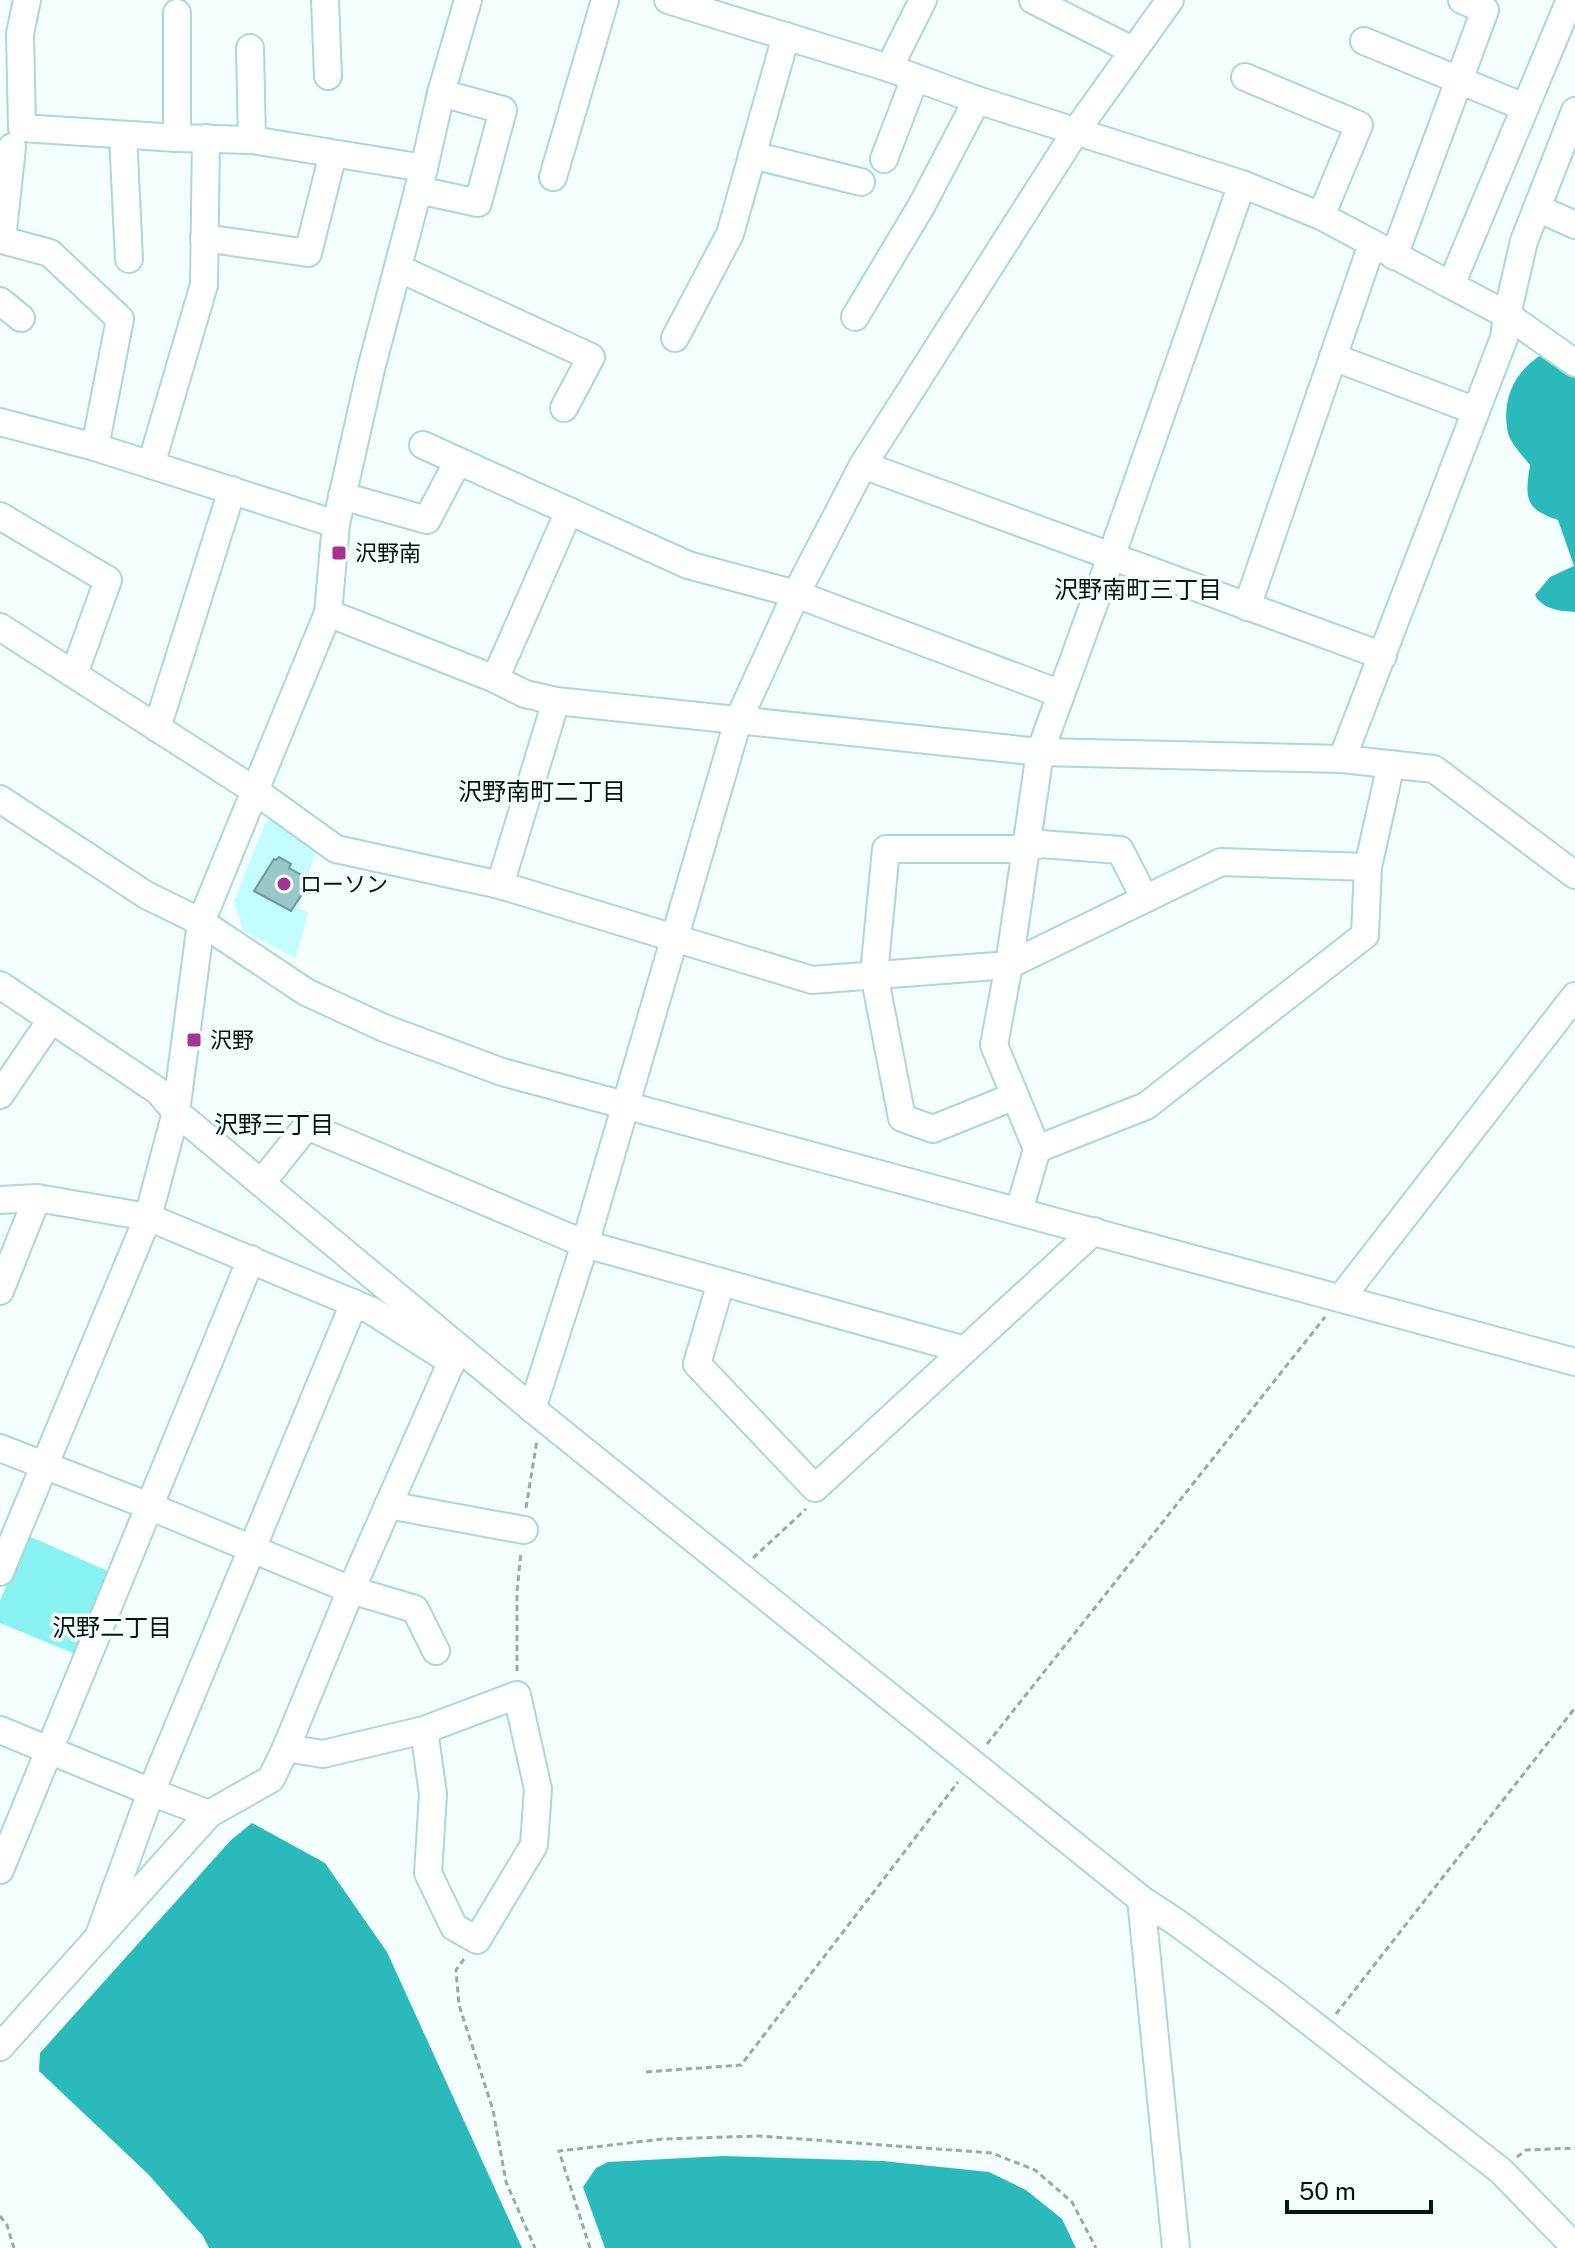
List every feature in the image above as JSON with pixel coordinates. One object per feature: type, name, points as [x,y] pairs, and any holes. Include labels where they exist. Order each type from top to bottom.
[{"type":"street","points":[[27,0],[20,34],[1,242],[50,253],[120,319],[95,447]]},
{"type":"street","points":[[325,0],[328,76]]},
{"type":"street","points":[[0,1572],[148,1217],[176,1112],[201,922],[328,613],[336,524],[371,369],[441,93],[468,0]]},
{"type":"street","points":[[553,177],[605,0]]},
{"type":"street","points":[[668,0],[889,68],[977,100],[1242,184],[1321,216],[1507,315],[1575,363]]},
{"type":"street","points":[[889,68],[923,0]]},
{"type":"street","points":[[1033,0],[1132,50]]},
{"type":"street","points":[[536,1412],[738,721],[796,594],[863,465],[1076,131],[1170,0]]},
{"type":"street","points":[[1247,607],[1333,357],[1459,80],[1485,10],[1462,0]]},
{"type":"street","points":[[1451,285],[1570,0]]},
{"type":"street","points":[[177,13],[177,138]]},
{"type":"street","points":[[675,338],[730,234],[786,36]]},
{"type":"street","points":[[1364,41],[1524,107]]},
{"type":"street","points":[[250,48],[252,140]]},
{"type":"street","points":[[1245,77],[1359,125],[1321,216]]},
{"type":"street","points":[[884,159],[915,78]]},
{"type":"street","points":[[11,140],[123,135],[252,140],[333,154],[421,179],[478,203],[503,110],[441,93]]},
{"type":"street","points":[[855,317],[922,205],[977,100]]},
{"type":"street","points":[[1342,759],[1504,338],[1524,241],[1575,111]]},
{"type":"street","points":[[123,135],[129,259]]},
{"type":"street","points":[[151,465],[204,285],[206,138]]},
{"type":"street","points":[[204,238],[308,253],[333,154]]},
{"type":"street","points":[[752,155],[861,182]]},
{"type":"street","points":[[1019,1211],[1037,1149],[994,1045],[1032,820],[1040,752],[1242,184]]},
{"type":"street","points":[[1537,208],[1575,225]]},
{"type":"street","points":[[398,268],[591,357],[564,408]]},
{"type":"street","points":[[0,301],[21,318]]},
{"type":"street","points":[[1333,357],[1476,411]]},
{"type":"street","points":[[0,422],[95,447],[336,524]]},
{"type":"street","points":[[423,445],[688,565],[796,594],[1061,694]]},
{"type":"street","points":[[342,496],[427,520],[458,461]]},
{"type":"street","points":[[863,465],[1383,656]]},
{"type":"street","points":[[157,728],[232,490]]},
{"type":"street","points":[[495,679],[569,511]]},
{"type":"street","points":[[0,516],[108,580],[74,674]]},
{"type":"street","points":[[328,613],[495,679],[525,694],[556,701],[1040,752],[1342,759],[1434,769],[1575,875]]},
{"type":"street","points":[[0,627],[254,790],[336,849],[500,885],[812,980],[1009,965],[1221,862],[1368,867]]},
{"type":"street","points":[[500,885],[556,701]]},
{"type":"street","points":[[1037,1149],[1146,1106],[1365,935],[1368,867],[1391,764]]},
{"type":"street","points":[[0,799],[146,895],[201,922],[306,992],[384,1028],[502,1072],[1575,1362]]},
{"type":"street","points":[[1015,1096],[933,1129],[902,1118],[874,974],[886,849],[1025,849],[1041,844],[1120,850],[1145,899]]},
{"type":"street","points":[[0,985],[158,1091],[176,1112],[455,1354],[536,1412],[1141,1899],[1322,2032],[1501,2171],[1575,2247]]},
{"type":"street","points":[[1341,1298],[1575,996]]},
{"type":"street","points":[[0,1095],[51,1020]]},
{"type":"street","points":[[261,1183],[307,1126],[585,1244],[965,1350]]},
{"type":"street","points":[[0,1200],[37,1198],[148,1217],[372,1311],[455,1354]]},
{"type":"street","points":[[0,1291],[37,1198]]},
{"type":"street","points":[[721,1282],[697,1364],[815,1488],[1094,1231]]},
{"type":"street","points":[[0,1870],[251,1259]]},
{"type":"street","points":[[98,1938],[151,1792],[354,1303]]},
{"type":"street","points":[[0,2047],[209,1814],[271,1779],[455,1354]]},
{"type":"street","points":[[0,1448],[351,1590],[415,1609],[436,1651]]},
{"type":"street","points":[[388,1505],[524,1530]]},
{"type":"street","points":[[286,1748],[323,1754],[424,1730],[517,1695],[538,1789],[534,1845],[477,1940],[454,1927],[428,1873],[433,1794],[424,1730]]},
{"type":"street","points":[[0,1730],[209,1814]]},
{"type":"street","points":[[1141,1899],[1176,2248]]},
{"type":"path","points":[[646,2072],[741,2065],[972,1764],[1341,1298]]},
{"type":"path","points":[[517,1695],[517,1592],[536,1412]]},
{"type":"path","points":[[736,1573],[814,1502],[815,1488]]},
{"type":"path","points":[[1322,2032],[1575,1708]]},
{"type":"path","points":[[477,1940],[456,1970],[459,2005],[493,2110],[506,2182],[535,2248]]},
{"type":"path","points":[[590,2248],[559,2151],[663,2139],[760,2136],[992,2153],[1035,2170],[1072,2202],[1096,2248]]},
{"type":"path","points":[[1501,2171],[1526,2150],[1575,2148]]},
{"type":"path","points":[[0,2216],[7,2225],[14,2248]]},
{"type":"shaded area","points":[[1541,355],[1575,377],[1575,612],[1547,607],[1535,595],[1550,577],[1574,566],[1558,520],[1539,511],[1529,500],[1530,465],[1512,441],[1506,421],[1512,388],[1523,370]]},
{"type":"shaded area","points":[[275,817],[316,848],[299,908],[308,913],[296,958],[243,931],[234,901],[265,823]]},
{"type":"shaded area","points":[[27,1535],[112,1573],[80,1656],[0,1623],[0,1601]]},
{"type":"shaded area","points":[[252,1823],[325,1863],[387,1952],[522,2248],[209,2248],[203,2236],[148,2174],[39,2071],[40,2053],[231,1840]]},
{"type":"shaded area","points":[[723,2156],[883,2161],[989,2172],[1026,2190],[1062,2219],[1076,2248],[605,2248],[583,2187],[596,2168],[608,2162]]},
{"type":"building","points":[[279,857],[291,864],[289,868],[305,877],[304,891],[291,911],[254,891],[274,859]]},
{"type":"place","name":"沢野南","points":[[339,553]]},
{"type":"place","name":"ローソン","points":[[284,884]]},
{"type":"place","name":"沢野","points":[[194,1040]]},
{"type":"district","name":"沢野南町三丁目","points":[[1138,589]]},
{"type":"district","name":"沢野南町二丁目","points":[[542,791]]},
{"type":"district","name":"沢野三丁目","points":[[274,1124]]},
{"type":"district","name":"沢野二丁目","points":[[112,1627]]}]
